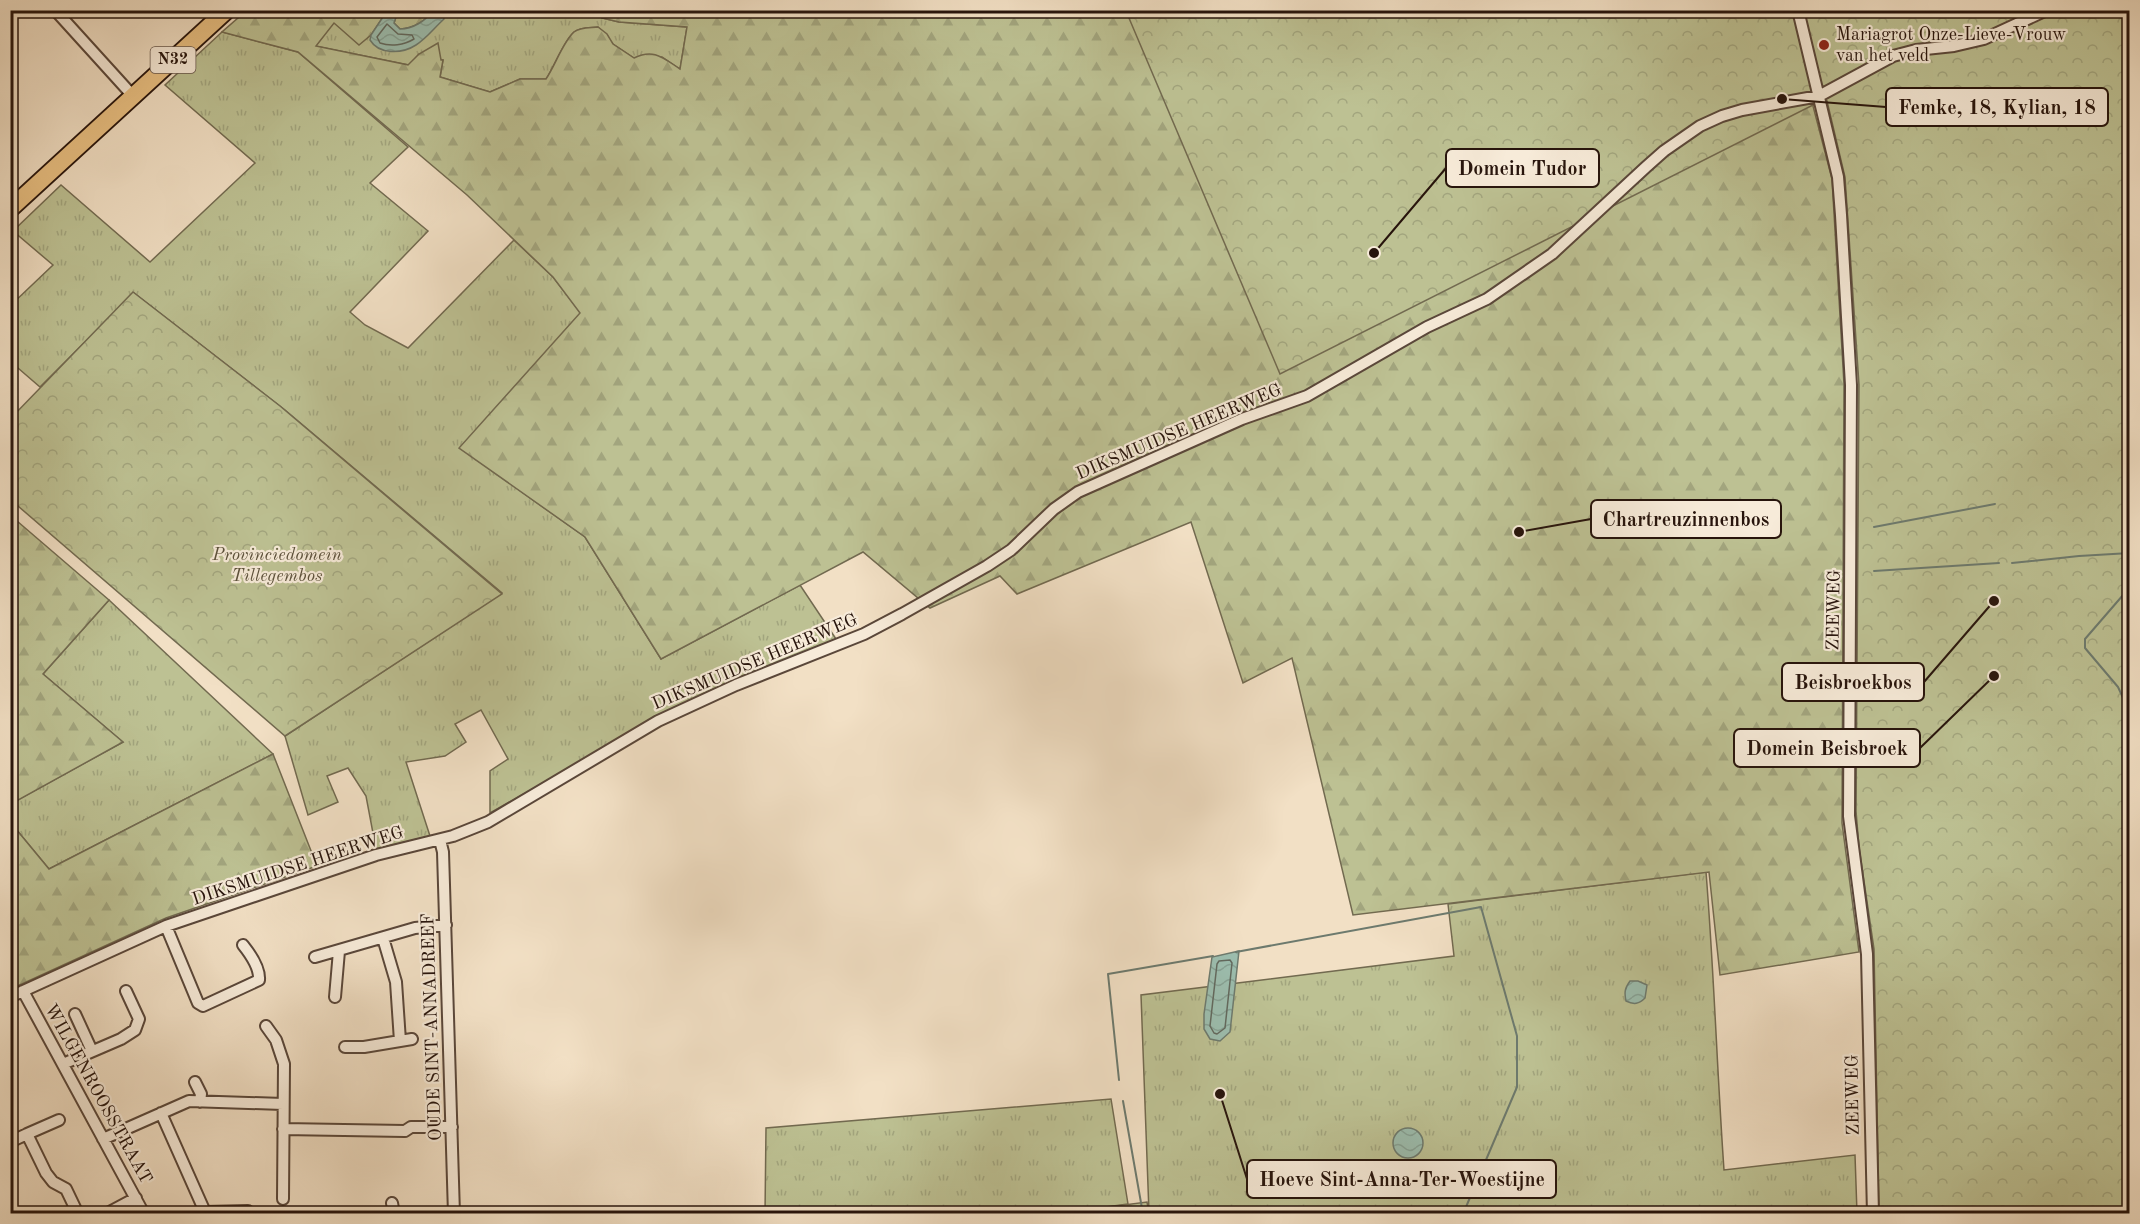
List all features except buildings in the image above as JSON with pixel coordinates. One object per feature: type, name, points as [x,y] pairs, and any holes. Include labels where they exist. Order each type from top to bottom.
[{"type":"main road","name":"N32","points":[[10,209],[227,10]]},
{"type":"street","points":[[55,10],[134,96]]},
{"type":"street","name":"ZEEWEG","points":[[1798,10],[1838,177],[1851,385],[1849,816],[1867,954],[1873,1214]]},
{"type":"street","name":"DIKSMUIDSE HEERWEG","points":[[10,997],[166,926],[376,855],[441,840],[488,822],[658,721],[747,681],[864,634],[902,614],[1011,550],[1054,509],[1078,492],[1242,419],[1307,396],[1427,327],[1487,299],[1552,254],[1658,156],[1700,126],[1742,110],[1819,96],[1893,56],[1984,39],[2047,10]]},
{"type":"street","name":"OUDE SINT-ANNADREEF","points":[[441,840],[446,925],[454,1214]]},
{"type":"street","points":[[315,957],[415,928],[446,925]]},
{"type":"street","points":[[166,926],[198,1003],[203,1006],[260,980],[250,954],[243,945]]},
{"type":"street","points":[[383,938],[396,982],[400,1041]]},
{"type":"street","points":[[336,997],[339,951]]},
{"type":"street","name":"WILGENROOSSTRAAT","points":[[23,991],[144,1214]]},
{"type":"street","points":[[63,1064],[121,1039],[135,1030],[139,1019],[126,991]]},
{"type":"street","points":[[75,1014],[92,1051]]},
{"type":"street","points":[[266,1026],[276,1040],[284,1071],[283,1199]]},
{"type":"street","points":[[345,1047],[364,1047],[412,1039]]},
{"type":"street","points":[[195,1082],[201,1094],[200,1102]]},
{"type":"street","points":[[103,1139],[189,1101],[283,1104]]},
{"type":"street","points":[[161,1113],[204,1213],[248,1211]]},
{"type":"street","points":[[10,1142],[59,1120]]},
{"type":"street","points":[[283,1129],[405,1131],[411,1127],[452,1127]]},
{"type":"street","points":[[27,1134],[49,1178],[66,1189],[78,1214]]},
{"type":"street","points":[[106,1214],[136,1198]]},
{"type":"green space","points":[[442,10],[443,13],[445,10],[603,11],[602,18],[619,22],[687,27],[680,69],[662,57],[634,58],[613,44],[598,27],[586,28],[576,30],[570,36],[546,79],[520,79],[490,92],[440,77],[443,60],[419,54],[409,65],[315,46],[334,22],[371,35],[387,11]]},
{"type":"green space","points":[[246,11],[387,11],[371,35],[359,45],[334,23],[316,46],[408,65],[419,54],[438,43],[441,60],[443,60],[440,77],[490,92],[520,79],[546,79],[570,36],[576,30],[586,28],[598,27],[607,34],[613,44],[634,58],[653,54],[680,69],[687,27],[619,22],[602,18],[603,11],[2062,11],[2129,1213],[1879,1213],[1874,949],[1856,811],[1859,385],[1845,177],[1827,101],[1813,106],[1832,179],[1844,384],[1842,823],[1859,952],[1720,975],[1709,872],[1353,915],[1292,658],[1243,683],[1191,522],[1017,594],[1000,576],[930,608],[863,552],[661,659],[585,537],[459,448],[580,313],[553,277],[467,195],[298,52],[222,32]]},
{"type":"green space","points":[[403,11],[433,11],[418,24],[400,29],[394,23],[396,17]]},
{"type":"green space","points":[[1126,11],[2129,11],[2129,1213],[1879,1213],[1874,949],[1856,811],[1859,385],[1845,177],[1827,101],[1813,105],[1280,374]]},
{"type":"green space","points":[[222,32],[298,52],[408,147],[370,183],[428,231],[350,312],[365,325],[408,348],[514,240],[553,277],[581,313],[460,448],[585,537],[661,659],[800,585],[836,639],[678,706],[490,813],[490,771],[508,759],[481,710],[455,724],[466,742],[445,756],[406,762],[430,836],[376,849],[366,796],[348,768],[327,776],[338,802],[308,815],[285,736],[502,593],[285,410],[134,293],[40,387],[11,362],[11,305],[53,265],[13,231],[61,185],[150,262],[255,163],[165,85]]},
{"type":"green space","name":"Provinciedomein Tillegembos","points":[[133,292],[280,406],[502,594],[285,736],[11,500],[11,418]]},
{"type":"green space","points":[[10,515],[109,600],[43,674],[123,742],[11,804]]},
{"type":"green space","points":[[109,600],[273,754],[49,869],[11,823],[10,804],[123,742],[43,674]]},
{"type":"green space","points":[[273,754],[317,866],[166,918],[11,989],[11,823],[49,869]]},
{"type":"green space","points":[[1706,872],[1724,1170],[1855,1155],[1857,1213],[1149,1213],[1141,995],[1454,956],[1448,904]]},
{"type":"green space","points":[[1111,1099],[1128,1204],[1077,1211],[1077,1214],[765,1214],[766,1128]]},
{"type":"green space","points":[[1147,1202],[1149,1213],[1077,1213],[1077,1211]]},
{"type":"water","points":[[387,11],[403,11],[396,17],[394,23],[400,29],[418,24],[433,11],[442,11],[444,19],[416,45],[391,52],[379,48],[370,40]]},
{"type":"water","points":[[1239,951],[1230,1032],[1220,1041],[1210,1039],[1204,1029],[1204,1014],[1212,957]]},
{"type":"water","points":[[1630,981],[1638,981],[1647,985],[1645,998],[1638,1003],[1626,1001],[1625,990]]},
{"type":"water","points":[[1408,1128],[1419,1132],[1423,1143],[1419,1154],[1408,1158],[1397,1154],[1393,1143],[1397,1132]]},
{"type":"waterway","points":[[1874,527],[1995,504]]},
{"type":"waterway","points":[[2012,563],[2130,553]]},
{"type":"waterway","points":[[1874,571],[1999,563]]},
{"type":"waterway","points":[[2130,587],[2085,639],[2085,648],[2118,687],[2130,713]]},
{"type":"waterway","points":[[1236,952],[1481,907],[1517,1036],[1517,1087],[1463,1214]]},
{"type":"waterway","points":[[1119,1080],[1108,974],[1213,956]]},
{"type":"waterway","points":[[1123,1101],[1143,1214]]},
{"type":"place","name":"Mariagrot Onze-Lieve-Vrouw van het veld","points":[[1824,45]]},
{"type":"place","name":"Femke, 18, Kylian, 18","points":[[1782,99]]},
{"type":"place","name":"Domein Tudor","points":[[1374,253]]},
{"type":"place","name":"Chartreuzinnenbos","points":[[1519,532]]},
{"type":"place","name":"Beisbroekbos","points":[[1994,601]]},
{"type":"place","name":"Domein Beisbroek","points":[[1994,676]]},
{"type":"place","name":"Hoeve Sint-Anna-Ter-Woestijne","points":[[1220,1094]]}]
